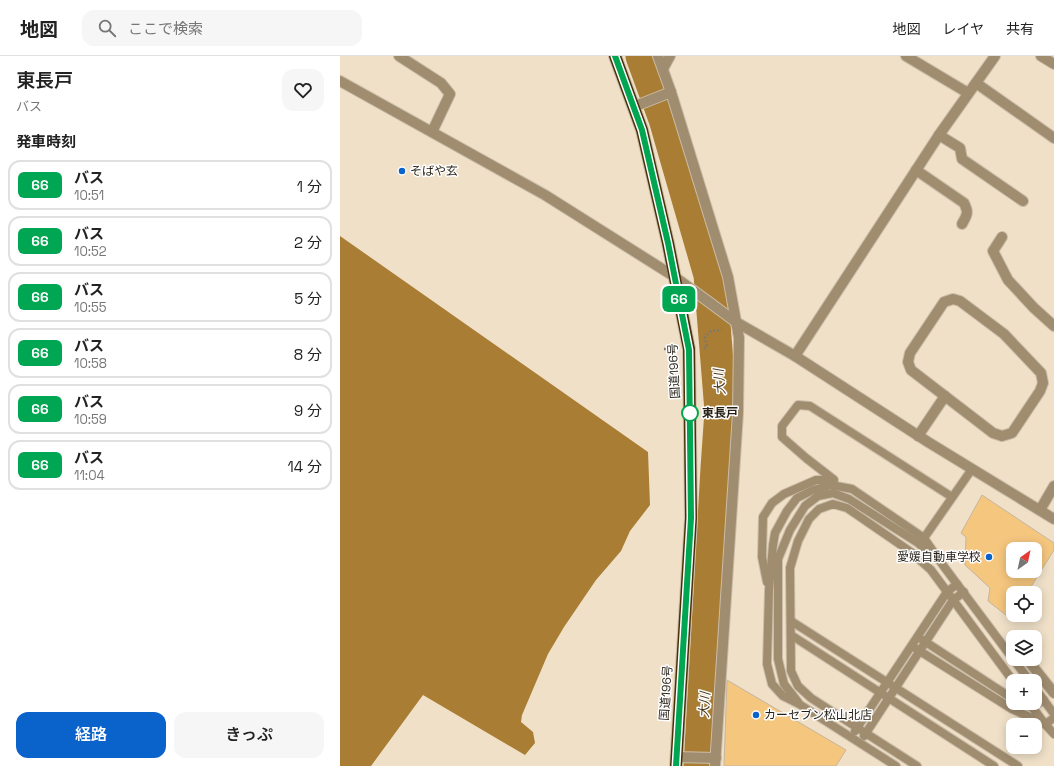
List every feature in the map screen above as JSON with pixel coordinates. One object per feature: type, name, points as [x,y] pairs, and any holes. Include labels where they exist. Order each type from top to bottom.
[{"type":"highway","name":"国道196号","points":[[615,56],[642,130],[668,243],[689,350],[691,518],[676,762]]},
{"type":"street","points":[[399,56],[441,83],[450,94],[432,132]]},
{"type":"street","points":[[658,56],[728,277],[738,338],[738,413],[714,761],[689,758],[676,762]]},
{"type":"street","points":[[663,69],[670,56]]},
{"type":"street","points":[[906,56],[968,93]]},
{"type":"street","points":[[795,356],[939,135],[995,56]]},
{"type":"street","points":[[1041,56],[1054,64]]},
{"type":"street","points":[[340,81],[545,195],[675,277],[736,322],[795,356],[918,436],[1054,519]]},
{"type":"street","points":[[976,83],[1054,138]]},
{"type":"street","points":[[633,106],[669,93]]},
{"type":"street","points":[[939,135],[960,148],[962,159],[1023,201]]},
{"type":"street","points":[[916,170],[964,204],[967,210],[967,216],[962,224]]},
{"type":"street","points":[[1002,237],[994,251],[1008,280],[1034,308],[1054,326]]},
{"type":"street","points":[[953,299],[960,301],[1004,334],[1041,373],[1043,383],[1040,391],[1012,433],[1002,436],[993,433],[945,396],[911,370],[908,362],[910,353],[944,302],[953,299]]},
{"type":"street","points":[[918,436],[945,396]]},
{"type":"street","points":[[1040,510],[1054,486]]},
{"type":"street","points":[[1033,666],[1054,693]]},
{"type":"lane","points":[[952,497],[810,406],[798,405],[782,426],[782,437],[833,480],[852,489],[924,538],[1006,649]]},
{"type":"lane","points":[[924,538],[972,469]]},
{"type":"lane","points":[[769,590],[762,557],[763,517],[772,503],[784,494],[816,480],[833,480]]},
{"type":"lane","points":[[852,489],[831,485],[813,490],[797,498],[787,511],[775,533],[769,590],[767,664],[772,684],[782,696],[799,704],[896,766]]},
{"type":"lane","points":[[799,704],[784,684],[778,659],[778,559],[790,530],[805,506],[818,496],[833,493],[849,498],[918,543],[942,564]]},
{"type":"lane","points":[[917,766],[858,727],[810,698],[798,686],[791,671],[790,568],[798,541],[809,519],[819,509],[833,504],[847,508],[911,552],[931,570],[1008,674]]},
{"type":"lane","points":[[851,737],[947,592],[957,584]]},
{"type":"lane","points":[[860,743],[953,600],[964,592]]},
{"type":"lane","points":[[790,621],[1018,766]]},
{"type":"lane","points":[[791,635],[994,766]]},
{"type":"lane","points":[[917,636],[1006,694]]},
{"type":"lane","points":[[911,646],[1012,709],[1045,724]]},
{"type":"lane","points":[[1018,666],[1025,674]]},
{"type":"lane","points":[[1042,697],[1054,714]]},
{"type":"lane","points":[[1034,710],[1054,734]]},
{"type":"lane","points":[[1045,724],[1054,718]]},
{"type":"shaded area","points":[[340,236],[648,452],[650,505],[630,531],[621,551],[596,580],[564,627],[548,654],[522,715],[521,722],[533,732],[535,743],[525,755],[423,695],[371,766],[340,766]]},
{"type":"building","name":"愛媛自動車学校","points":[[982,495],[1054,543],[1054,550],[1042,569],[1042,542],[1006,542],[1006,578],[1036,578],[1031,586],[1006,586],[1006,615],[988,601],[990,588],[965,565],[966,537],[961,533]]},
{"type":"building","name":"カーセブン松山北店","points":[[727,680],[846,750],[836,766],[724,766]]},
{"type":"waterway","name":"大川","points":[[642,56],[665,119],[710,275],[721,411],[700,766]]},
{"type":"bus line","name":"66","points":[[615,56],[642,130],[668,243],[689,350],[691,518],[676,766]]},
{"type":"place","name":"そばや玄","points":[[402,171]]},
{"type":"place","name":"東長戸","points":[[690,413]]},
{"type":"place","name":"愛媛自動車学校","points":[[989,557]]},
{"type":"place","name":"カーセブン松山北店","points":[[756,715]]}]
